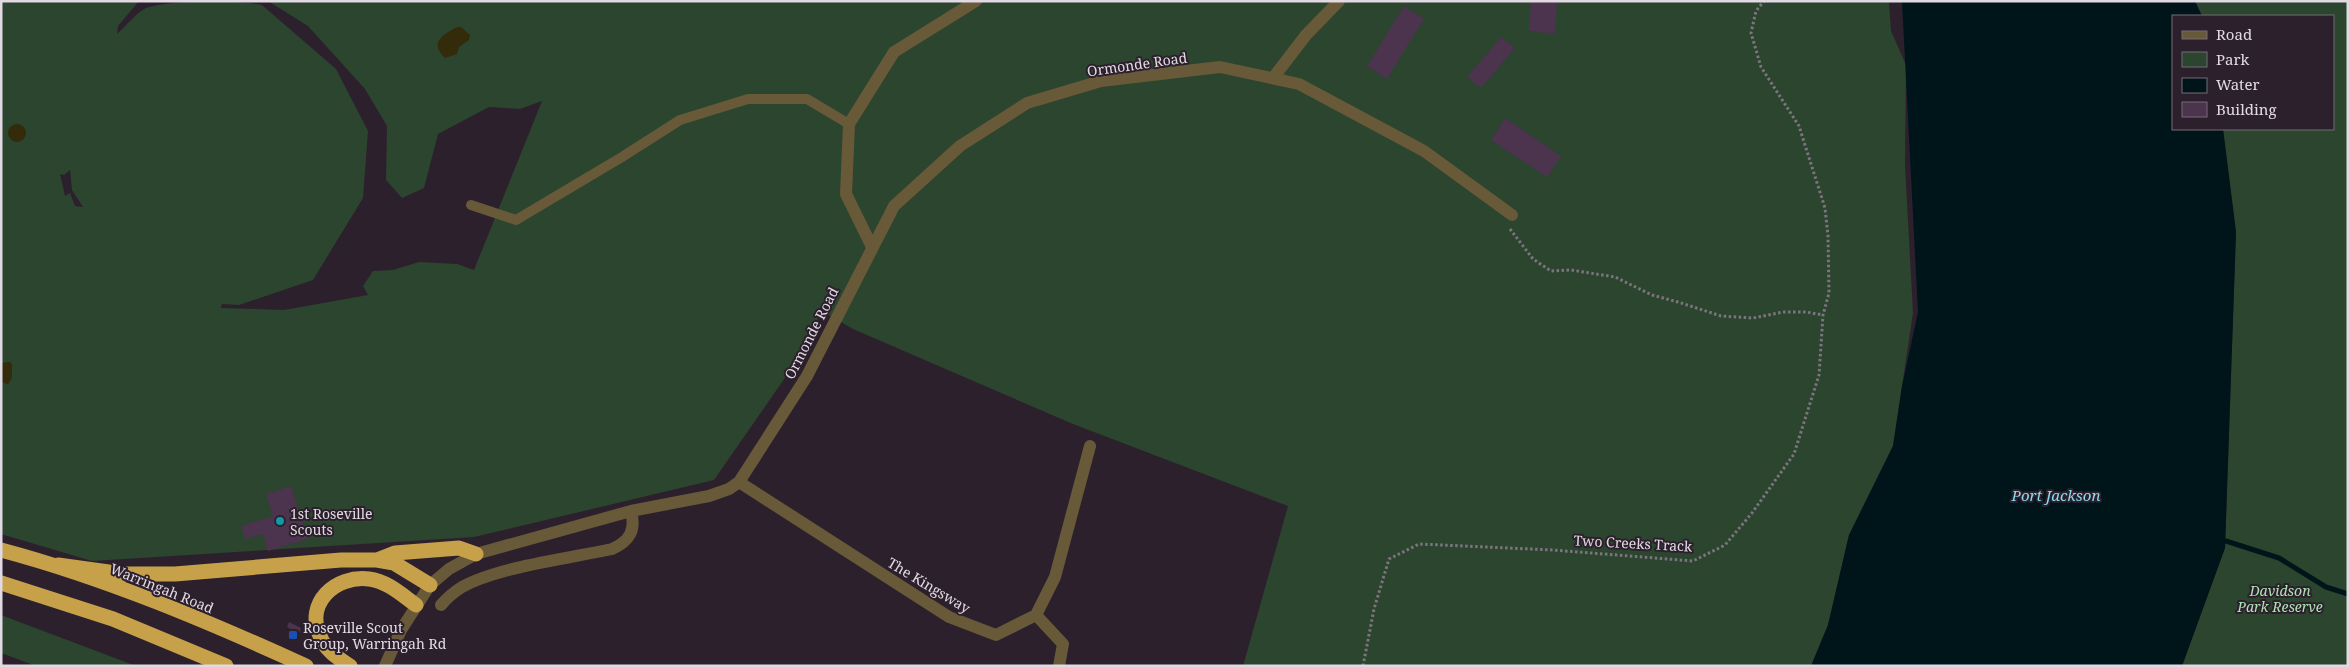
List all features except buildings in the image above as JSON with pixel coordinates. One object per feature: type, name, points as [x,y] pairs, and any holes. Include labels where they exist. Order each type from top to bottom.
[{"type":"highway","points":[[377,560],[395,553],[459,548],[476,554]]},
{"type":"highway","name":"Warringah Road","points":[[1,550],[58,565],[150,599],[306,666]]},
{"type":"highway","points":[[58,565],[122,574],[175,574],[341,560],[377,560],[394,564],[430,585]]},
{"type":"highway","points":[[350,666],[334,654],[319,636],[315,613],[321,598],[326,592],[340,583],[370,579],[393,588],[416,605]]},
{"type":"highway","points":[[1,583],[113,619],[226,666]]},
{"type":"street","points":[[872,246],[846,194],[848,124],[894,52],[976,1]]},
{"type":"street","points":[[1273,78],[1306,35],[1339,1]]},
{"type":"street","name":"Ormonde Road","points":[[739,482],[807,376],[894,206],[960,146],[1027,103],[1101,81],[1220,67],[1273,78],[1299,84],[1424,150],[1507,212]]},
{"type":"street","points":[[1059,666],[1064,644],[1036,614],[1056,577],[1090,446]]},
{"type":"street","points":[[384,666],[400,630],[430,585],[449,569],[476,554],[632,511],[709,496],[729,489],[739,482]]},
{"type":"street","name":"The Kingsway","points":[[739,482],[949,617],[996,635],[1036,614]]},
{"type":"street","points":[[441,604],[452,594],[470,583],[510,570],[620,546],[632,534],[634,526],[632,511]]},
{"type":"lane","points":[[472,205],[516,220],[680,120],[748,99],[808,99],[848,124]]},
{"type":"path","name":"Two Creeks Track","points":[[1363,666],[1374,609],[1390,559],[1419,544],[1553,550],[1693,561],[1725,545],[1752,513],[1794,454],[1819,375],[1824,315],[1829,293],[1828,236],[1825,208],[1799,126],[1761,67],[1750,33],[1756,11],[1764,1]]},
{"type":"path","points":[[1507,212],[1502,219],[1520,244],[1532,259],[1551,271],[1571,270],[1615,277],[1652,296],[1721,316],[1753,318],[1783,312],[1806,312],[1824,315]]},
{"type":"green space","points":[[1,1],[139,1],[118,26],[117,34],[142,10],[157,5],[170,3],[237,2],[262,5],[336,69],[368,131],[363,198],[313,280],[239,305],[222,304],[221,308],[284,310],[368,295],[363,286],[373,271],[393,270],[419,262],[457,264],[474,270],[542,101],[520,109],[489,107],[438,134],[424,188],[402,198],[386,180],[387,126],[365,89],[308,26],[268,1],[1889,1],[1891,31],[1906,65],[1905,165],[1913,313],[1893,446],[1849,535],[1828,625],[1811,666],[1243,666],[1288,506],[1073,424],[853,329],[822,311],[789,372],[714,480],[474,537],[92,561],[1,534]],"holes":[[[70,170],[72,190],[83,207],[75,206],[70,193],[65,196],[60,174],[64,175]]]},
{"type":"green space","name":"Davidson Park Reserve","points":[[2195,1],[2348,1],[2348,666],[2182,666],[2225,548],[2236,232],[2223,130],[2334,130],[2334,15],[2202,15]]},
{"type":"green space","points":[[1,615],[136,666],[36,666],[1,653]]},
{"type":"sand","points":[[457,27],[461,27],[470,35],[469,40],[459,47],[457,54],[445,58],[438,48],[439,40]]},
{"type":"sand","points":[[17,124],[23,127],[26,133],[23,139],[17,142],[11,139],[8,133],[11,127]]},
{"type":"sand","points":[[10,362],[12,364],[12,378],[8,384],[1,382],[1,363]]},
{"type":"water","name":"Port Jackson","points":[[1902,1],[2195,1],[2202,15],[2172,15],[2172,130],[2223,130],[2236,232],[2225,548],[2182,666],[1811,666],[1828,625],[1849,535],[1893,446],[1902,386],[1918,312]]},
{"type":"waterway","points":[[2226,541],[2279,558],[2326,587],[2348,594]]},
{"type":"place","name":"1st Roseville Scouts","points":[[280,521]]},
{"type":"place","name":"Roseville Scout Group, Warringah Rd","points":[[293,635]]}]
